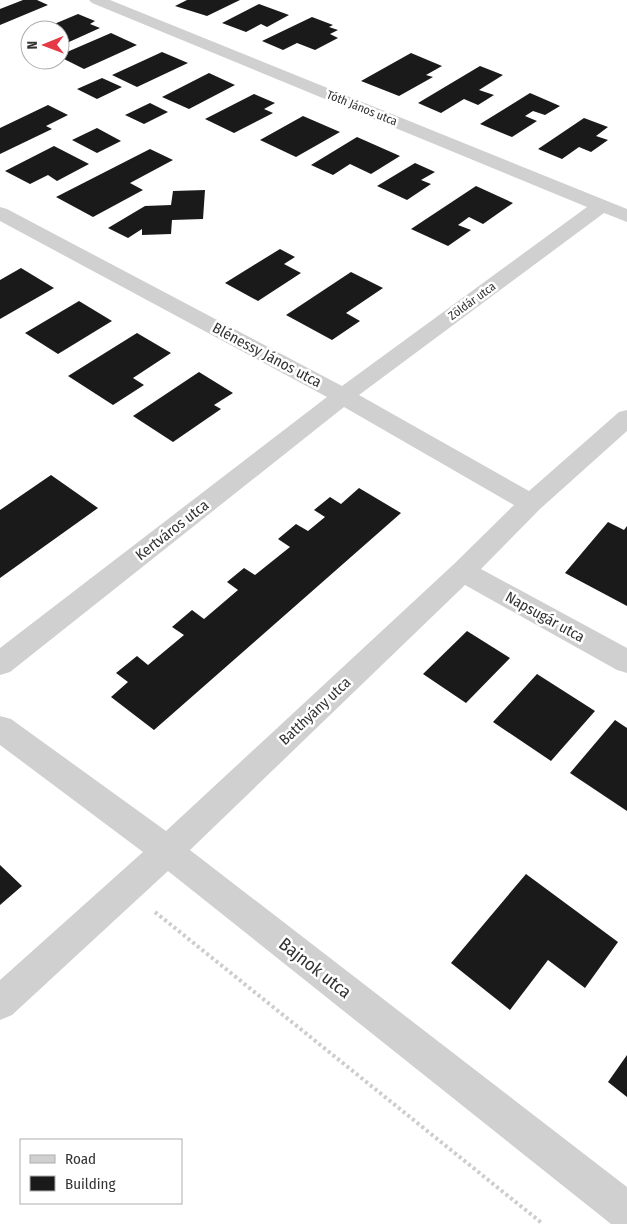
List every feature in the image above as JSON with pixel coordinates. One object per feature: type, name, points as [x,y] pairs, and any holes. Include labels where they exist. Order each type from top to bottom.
[{"type":"street","name":"Tóth János utca","points":[[97,0],[627,216]]},
{"type":"street","name":"Zöldár utca","points":[[344,396],[601,206]]},
{"type":"street","name":"Blénessy János utca","points":[[0,213],[344,396],[531,503]]},
{"type":"street","name":"Kertváros utca","points":[[0,664],[344,396]]},
{"type":"street","name":"Batthyány utca","points":[[0,1002],[167,851],[463,571],[531,503],[627,418]]},
{"type":"street","name":"Napsugár utca","points":[[463,571],[627,662]]},
{"type":"street","name":"Bajnok utca","points":[[0,728],[167,851],[627,1212]]},
{"type":"path","points":[[125,888],[543,1224]]},
{"type":"building","points":[[23,0],[37,0],[48,5],[0,25],[0,9]]},
{"type":"building","points":[[187,0],[240,0],[207,16],[175,6]]},
{"type":"building","points":[[259,4],[289,15],[267,27],[261,24],[246,32],[222,23]]},
{"type":"building","points":[[78,14],[95,21],[90,24],[100,28],[70,42],[70,20],[64,20]]},
{"type":"building","points":[[312,17],[333,25],[329,27],[338,30],[330,34],[338,38],[315,50],[297,43],[283,50],[262,41]]},
{"type":"building","points":[[111,33],[137,45],[84,69],[70,62],[70,51]]},
{"type":"building","points":[[162,52],[188,63],[137,87],[112,75]]},
{"type":"building","points":[[411,53],[442,66],[426,75],[433,77],[399,96],[361,81]]},
{"type":"building","points":[[480,66],[503,75],[479,90],[494,95],[478,105],[464,99],[441,113],[418,103]]},
{"type":"building","points":[[209,73],[235,85],[189,109],[162,97]]},
{"type":"building","points":[[102,78],[122,87],[97,99],[77,89]]},
{"type":"building","points":[[530,93],[560,106],[545,115],[533,111],[525,116],[537,121],[512,137],[480,124]]},
{"type":"building","points":[[254,94],[275,103],[264,109],[273,113],[234,133],[205,119]]},
{"type":"building","points":[[150,103],[168,112],[144,124],[125,115]]},
{"type":"building","points":[[48,105],[68,115],[46,126],[52,129],[0,154],[0,128]]},
{"type":"building","points":[[303,116],[340,132],[296,157],[260,140]]},
{"type":"building","points":[[584,118],[608,127],[596,136],[608,140],[591,152],[579,147],[562,159],[538,149]]},
{"type":"building","points":[[97,128],[121,141],[97,153],[72,140]]},
{"type":"building","points":[[357,137],[400,156],[371,174],[350,164],[333,175],[311,165]]},
{"type":"building","points":[[54,146],[89,164],[57,181],[48,175],[30,184],[5,171]]},
{"type":"building","points":[[150,149],[173,160],[130,183],[143,190],[93,217],[56,197]]},
{"type":"building","points":[[415,163],[435,172],[421,180],[431,184],[407,200],[377,186]]},
{"type":"building","points":[[476,186],[513,203],[483,224],[469,217],[458,225],[471,230],[448,246],[411,229]]},
{"type":"building","points":[[205,190],[203,219],[172,220],[171,234],[142,235],[142,229],[128,238],[108,228],[145,206],[171,205],[173,191]]},
{"type":"building","points":[[280,249],[295,257],[284,264],[301,273],[258,301],[225,283]]},
{"type":"building","points":[[21,268],[54,288],[0,319],[0,280]]},
{"type":"building","points":[[351,272],[383,288],[346,313],[360,321],[332,340],[286,315]]},
{"type":"building","points":[[79,301],[112,321],[58,354],[25,333]]},
{"type":"building","points":[[137,333],[171,353],[133,378],[144,385],[113,405],[68,376]]},
{"type":"building","points":[[199,372],[233,393],[214,405],[221,409],[173,442],[133,416]]},
{"type":"building","points":[[51,475],[98,508],[0,578],[0,510]]},
{"type":"building","points":[[359,488],[401,513],[154,730],[111,697],[128,682],[116,673],[137,656],[148,665],[184,635],[172,627],[192,610],[204,619],[238,590],[227,582],[244,568],[255,575],[290,547],[278,539],[296,524],[308,531],[325,517],[314,510],[330,497],[341,504]]},
{"type":"building","points":[[608,522],[624,530],[627,526],[627,606],[565,573]]},
{"type":"building","points":[[467,631],[510,658],[466,703],[423,674]]},
{"type":"building","points":[[537,674],[595,711],[551,761],[493,722]]},
{"type":"building","points":[[615,720],[627,728],[627,811],[570,773]]},
{"type":"building","points":[[0,865],[22,886],[0,905]]},
{"type":"building","points":[[526,874],[618,942],[585,988],[548,960],[510,1010],[451,963]]},
{"type":"building","points":[[627,1055],[627,1097],[608,1082]]}]
